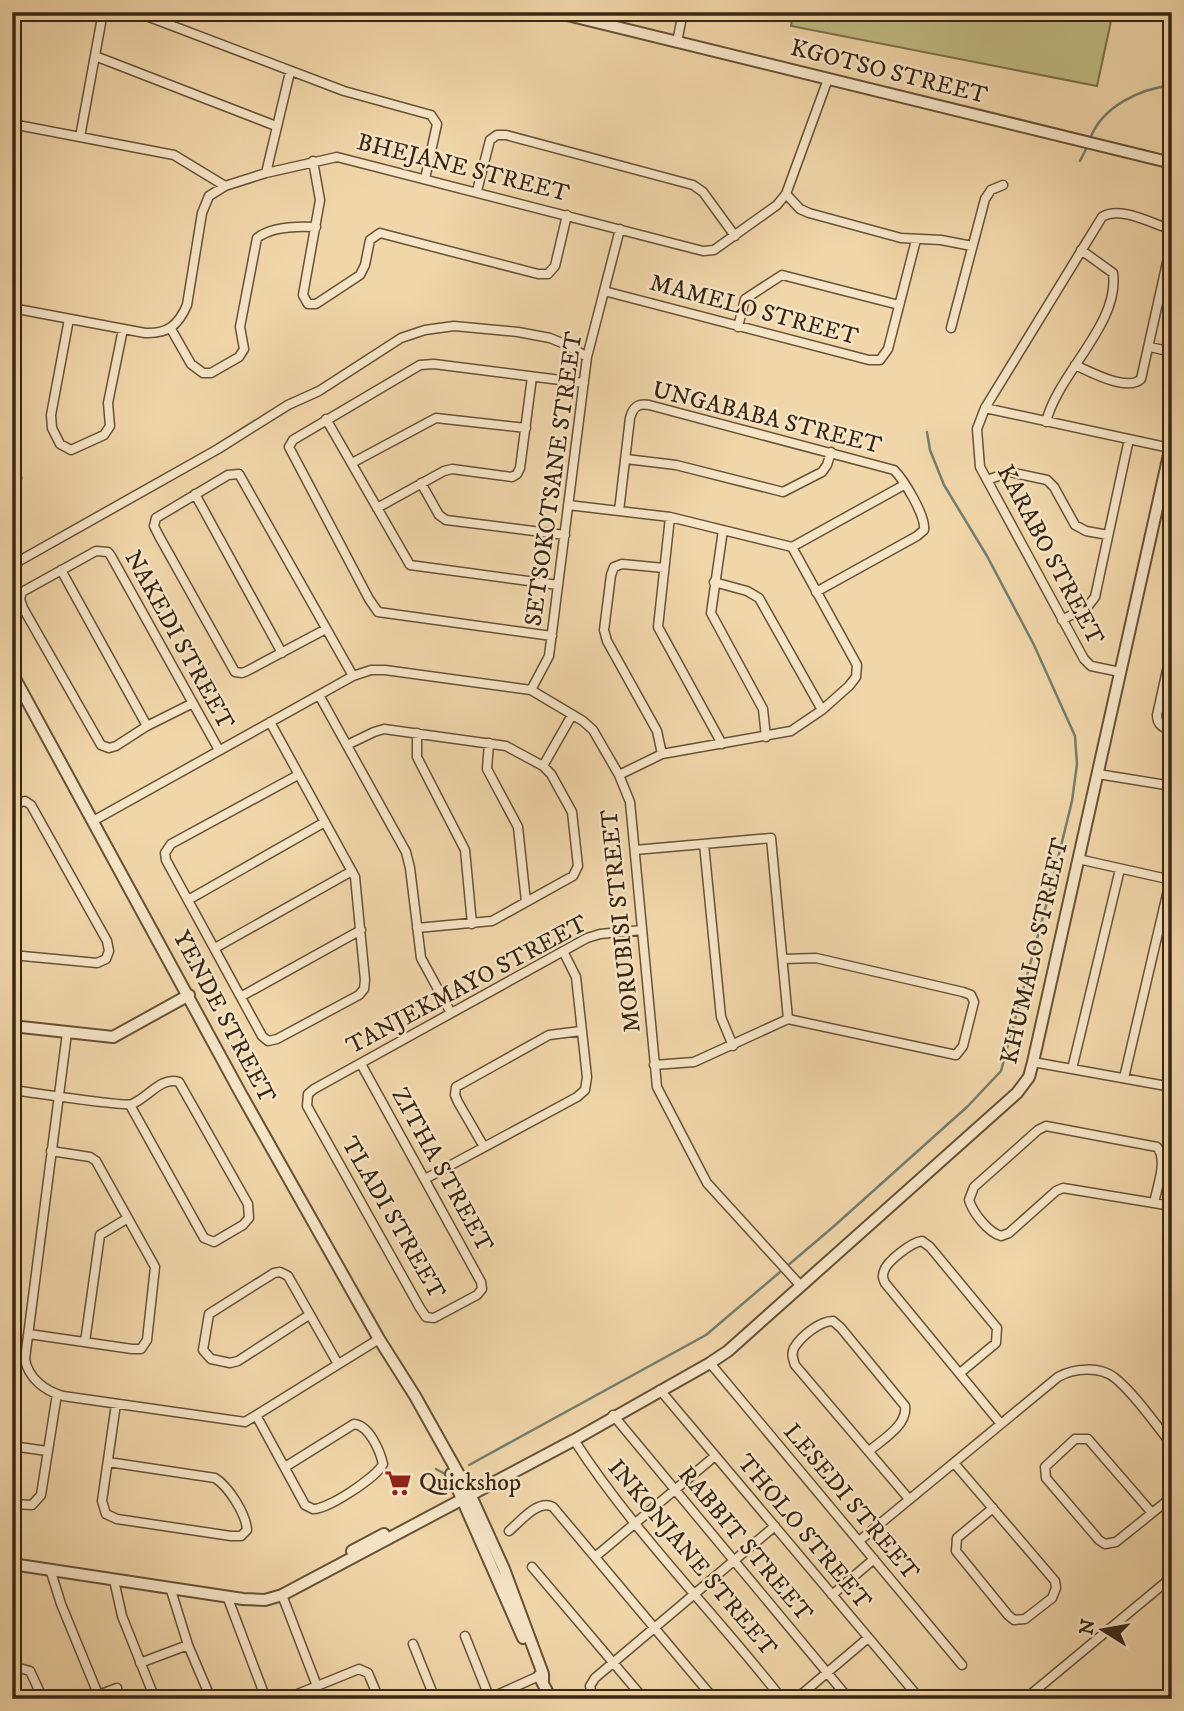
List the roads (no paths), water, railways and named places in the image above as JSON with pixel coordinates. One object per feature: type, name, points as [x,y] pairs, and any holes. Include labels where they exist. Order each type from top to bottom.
[{"type":"street","points":[[136,12],[290,72],[435,117],[437,129],[425,178]]},
{"type":"street","name":"KGOTSO STREET","points":[[555,12],[1172,163]]},
{"type":"street","points":[[677,42],[682,12]]},
{"type":"street","points":[[80,137],[103,13]]},
{"type":"street","points":[[96,56],[276,125]]},
{"type":"street","points":[[266,173],[290,72]]},
{"type":"street","name":"BHEJANE STREET","points":[[225,186],[313,161],[344,157],[703,251],[714,250],[777,205],[786,194],[828,79]]},
{"type":"street","points":[[12,124],[174,155],[225,186]]},
{"type":"street","points":[[477,191],[488,145],[494,136],[501,134],[694,185],[703,192],[735,236]]},
{"type":"street","points":[[313,161],[321,195],[303,295],[305,302],[312,305],[359,275],[365,265],[370,240],[380,233],[538,274],[548,274],[555,265],[567,215]]},
{"type":"street","points":[[951,328],[985,199],[991,190],[1003,185]]},
{"type":"street","points":[[13,311],[156,334],[172,329],[183,316],[187,305],[204,205],[213,192],[225,186]]},
{"type":"street","points":[[786,194],[800,209],[809,213],[916,240],[941,240],[972,246]]},
{"type":"street","name":"KARABO STREET","points":[[1120,672],[1102,670],[1087,663],[987,481],[978,461],[977,429],[985,408],[1098,221],[1105,214],[1121,213],[1167,228],[1172,234]]},
{"type":"street","points":[[172,329],[191,364],[199,372],[211,373],[239,357],[244,349],[240,327],[257,238],[264,233],[296,226],[316,227]]},
{"type":"street","name":"SETSOKOTSANE STREET","points":[[531,690],[545,666],[552,636],[587,357],[620,229]]},
{"type":"street","name":"MAMELO STREET","points":[[604,291],[875,361],[886,354],[916,240]]},
{"type":"street","points":[[1075,365],[1103,378],[1135,384],[1142,379],[1172,240]]},
{"type":"street","points":[[1046,422],[1052,403],[1105,316],[1114,281],[1111,270],[1081,250]]},
{"type":"street","points":[[738,327],[745,299],[782,275],[899,304]]},
{"type":"street","points":[[69,319],[50,419],[55,436],[67,449],[76,449],[104,435],[110,426],[108,403],[123,329]]},
{"type":"street","points":[[12,565],[218,449],[288,405],[319,391],[401,338],[425,330],[454,326],[518,332],[550,338],[587,357]]},
{"type":"street","points":[[1150,347],[1172,352]]},
{"type":"street","points":[[552,636],[378,612],[292,457],[289,447],[293,440],[326,419],[425,364],[584,383]]},
{"type":"street","points":[[377,508],[448,470],[512,477],[517,474],[532,377]]},
{"type":"street","name":"UNGABABA STREET","points":[[619,511],[631,412],[635,406],[643,404],[890,468],[904,485]]},
{"type":"street","points":[[985,408],[1129,439],[1171,445]]},
{"type":"street","points":[[352,463],[436,418],[526,428]]},
{"type":"street","points":[[326,419],[405,560],[415,567],[558,585]]},
{"type":"street","points":[[1062,620],[1092,602],[1129,439]]},
{"type":"street","name":"KHUMALO STREET","points":[[279,1596],[288,1584],[465,1494],[728,1351],[1017,1093],[1029,1077],[1033,1062],[1171,445]]},
{"type":"street","points":[[626,459],[676,465],[783,492],[821,472],[827,465],[831,452]]},
{"type":"street","points":[[12,468],[16,478],[12,486]]},
{"type":"street","points":[[987,481],[1010,472],[1046,480],[1054,487],[1075,525],[1086,531],[1108,536]]},
{"type":"street","points":[[326,629],[242,673],[232,668],[155,530],[154,522],[158,515],[231,474],[239,474],[353,676]]},
{"type":"street","points":[[421,483],[439,515],[446,520],[565,535]]},
{"type":"street","points":[[568,505],[670,517],[792,547],[904,485],[924,519],[924,530],[816,592]]},
{"type":"street","points":[[195,494],[282,653]]},
{"type":"street","points":[[670,517],[658,627],[722,744]]},
{"type":"street","points":[[723,530],[714,582],[712,617],[763,709],[766,737]]},
{"type":"street","points":[[619,775],[662,754],[791,731],[822,709],[856,677],[855,662],[792,547]]},
{"type":"street","name":"NAKEDI STREET","points":[[61,570],[96,551],[105,550],[111,556],[219,750]]},
{"type":"street","points":[[662,754],[657,731],[604,630],[614,568],[622,564],[664,568]]},
{"type":"street","points":[[147,726],[61,570],[22,592],[20,599],[70,693],[97,741],[105,748],[116,746],[147,726],[193,703]]},
{"type":"street","points":[[714,582],[747,591],[759,598],[822,709]]},
{"type":"street","points":[[1172,648],[1157,715],[1157,721],[1162,727],[1172,730]]},
{"type":"street","name":"MORUBISI STREET","points":[[93,821],[353,676],[371,670],[531,690],[572,715],[593,730],[619,775],[629,803],[654,1065],[660,1093],[703,1176],[800,1285]]},
{"type":"street","name":"YENDE STREET","points":[[12,673],[241,1094],[402,1378],[402,1384],[477,1511],[503,1569],[543,1674],[541,1678]]},
{"type":"street","points":[[319,695],[406,852],[421,958],[451,1013]]},
{"type":"street","points":[[543,765],[572,715]]},
{"type":"street","points":[[270,722],[356,881],[365,980],[364,989],[359,995],[272,1041],[262,1036],[166,860],[165,853],[171,845],[298,775]]},
{"type":"street","points":[[347,745],[378,730],[489,743],[513,749],[543,765],[551,774],[572,813],[578,866],[569,878],[492,921],[417,928]]},
{"type":"street","points":[[417,733],[416,757],[463,845],[472,924]]},
{"type":"street","points":[[489,743],[487,769],[518,827],[526,902]]},
{"type":"street","points":[[1098,774],[1172,786]]},
{"type":"street","points":[[12,805],[25,801],[32,805],[110,951],[106,959],[97,964],[12,955]]},
{"type":"street","points":[[188,900],[324,822]]},
{"type":"street","points":[[635,850],[771,838],[788,1019]]},
{"type":"street","points":[[704,844],[721,1017],[733,1046]]},
{"type":"street","points":[[1078,859],[1171,878],[1124,1078]]},
{"type":"street","points":[[1072,1069],[1120,869]]},
{"type":"street","points":[[215,948],[352,871]]},
{"type":"street","points":[[242,996],[361,930]]},
{"type":"street","name":"TANJEKMAYO STREET","points":[[314,1089],[592,936],[642,930]]},
{"type":"street","points":[[425,1180],[583,1093],[587,1077],[576,977],[563,951]]},
{"type":"street","points":[[654,1065],[690,1063],[733,1046],[788,1019],[956,1055],[964,1046],[973,998],[964,992],[821,959],[783,959]]},
{"type":"street","points":[[12,1026],[66,1034],[113,1037],[189,995]]},
{"type":"street","points":[[484,1147],[455,1096],[456,1087],[549,1035],[581,1031]]},
{"type":"street","points":[[66,1034],[25,1359],[27,1369],[41,1385],[57,1394],[241,1422],[257,1417],[379,1339]]},
{"type":"street","points":[[1033,1062],[1172,1087]]},
{"type":"street","name":"ZITHA STREET","points":[[361,1063],[481,1282],[482,1289],[477,1295]]},
{"type":"street","points":[[12,1090],[130,1105],[169,1080],[179,1082],[248,1204],[250,1214],[247,1222],[214,1242],[204,1238],[130,1105]]},
{"type":"street","name":"TLADI STREET","points":[[314,1089],[306,1098],[307,1106],[424,1314],[430,1319],[439,1317],[477,1295]]},
{"type":"street","points":[[1154,1203],[1162,1160],[1157,1147],[1046,1126],[1038,1130],[974,1187],[969,1200],[971,1208],[992,1233],[1001,1236],[1009,1233],[1060,1188],[1172,1206]]},
{"type":"street","points":[[29,1334],[132,1349],[141,1349],[146,1344],[155,1267],[94,1158],[51,1152]]},
{"type":"street","points":[[85,1342],[100,1235],[128,1218]]},
{"type":"street","points":[[960,1373],[996,1343],[997,1328],[930,1247],[922,1241],[913,1242],[885,1268],[883,1280],[1001,1424]]},
{"type":"street","points":[[309,1315],[234,1362],[211,1359],[203,1350],[209,1314],[277,1272],[283,1272],[288,1276],[338,1364]]},
{"type":"street","points":[[869,1451],[902,1422],[906,1413],[905,1406],[841,1328],[833,1321],[824,1322],[796,1345],[793,1360],[909,1499]]},
{"type":"street","name":"LESEDI STREET","points":[[710,1363],[962,1665]]},
{"type":"street","points":[[859,1541],[1058,1377],[1071,1371],[1094,1370],[1114,1377],[1172,1445]]},
{"type":"street","name":"THOLO STREET","points":[[660,1390],[920,1699]]},
{"type":"street","points":[[12,1504],[27,1506],[39,1500],[57,1394]]},
{"type":"street","points":[[108,1462],[215,1478],[227,1488],[245,1520],[247,1530],[242,1536],[231,1536],[111,1517],[103,1510],[102,1501],[116,1404]]},
{"type":"street","name":"KHUMALO STREET","points":[[12,1564],[257,1600],[279,1596],[412,1527],[465,1494],[489,1485],[574,1440],[616,1414]]},
{"type":"street","name":"RABBIT STREET","points":[[616,1414],[674,1489],[849,1699]]},
{"type":"street","points":[[257,1417],[305,1505],[317,1510],[326,1507],[377,1473],[383,1464],[366,1429],[354,1424],[285,1468]]},
{"type":"street","points":[[1152,1513],[1088,1439],[1075,1439],[1045,1467],[1046,1478],[1105,1544],[1116,1542],[1172,1497]]},
{"type":"street","name":"INKONJANE STREET","points":[[574,1440],[596,1474],[635,1523],[739,1644],[782,1699]]},
{"type":"street","points":[[12,1447],[47,1451]]},
{"type":"street","points":[[596,1557],[715,1456]]},
{"type":"street","points":[[954,1463],[993,1508],[1056,1585],[1052,1598],[1022,1620],[1014,1620],[1008,1615],[956,1551],[957,1538],[993,1508]]},
{"type":"street","points":[[477,1511],[489,1485]]},
{"type":"street","name":"YENDE STREET","points":[[465,1494],[551,1699]]},
{"type":"street","points":[[509,1531],[540,1506],[547,1504],[556,1510],[714,1699]]},
{"type":"street","points":[[400,1526],[412,1527]]},
{"type":"street","points":[[593,1699],[590,1686],[613,1662],[775,1526]]},
{"type":"street","points":[[832,1595],[874,1559]]},
{"type":"street","points":[[532,1567],[644,1699]]},
{"type":"street","points":[[50,1569],[61,1604],[99,1697]]},
{"type":"street","points":[[1026,1699],[1172,1577]]},
{"type":"street","points":[[114,1580],[121,1616],[155,1699]]},
{"type":"street","points":[[170,1587],[188,1645],[211,1699]]},
{"type":"street","points":[[227,1596],[266,1699]]},
{"type":"street","points":[[279,1596],[322,1699]]},
{"type":"street","points":[[465,1636],[489,1699],[541,1678]]},
{"type":"street","points":[[796,1699],[868,1638]]},
{"type":"street","points":[[413,1644],[435,1699]]},
{"type":"street","points":[[140,1663],[188,1645]]},
{"type":"street","points":[[12,1666],[30,1671],[43,1699]]},
{"type":"street","points":[[285,1699],[362,1669],[368,1674],[379,1699]]},
{"type":"street","points":[[88,1699],[117,1688]]},
{"type":"waterway","points":[[1090,139],[1103,117],[1123,101],[1147,90],[1172,85]]},
{"type":"waterway","points":[[1080,161],[1088,145]]},
{"type":"waterway","points":[[469,1465],[706,1335],[833,1227],[968,1106],[1001,1071],[1072,801],[1077,764],[1075,736],[1034,645],[987,556],[944,485],[930,450],[927,432]]},
{"type":"waterway","points":[[436,1469],[448,1473]]},
{"type":"place","name":"Quickshop","points":[[398,1483]]}]
